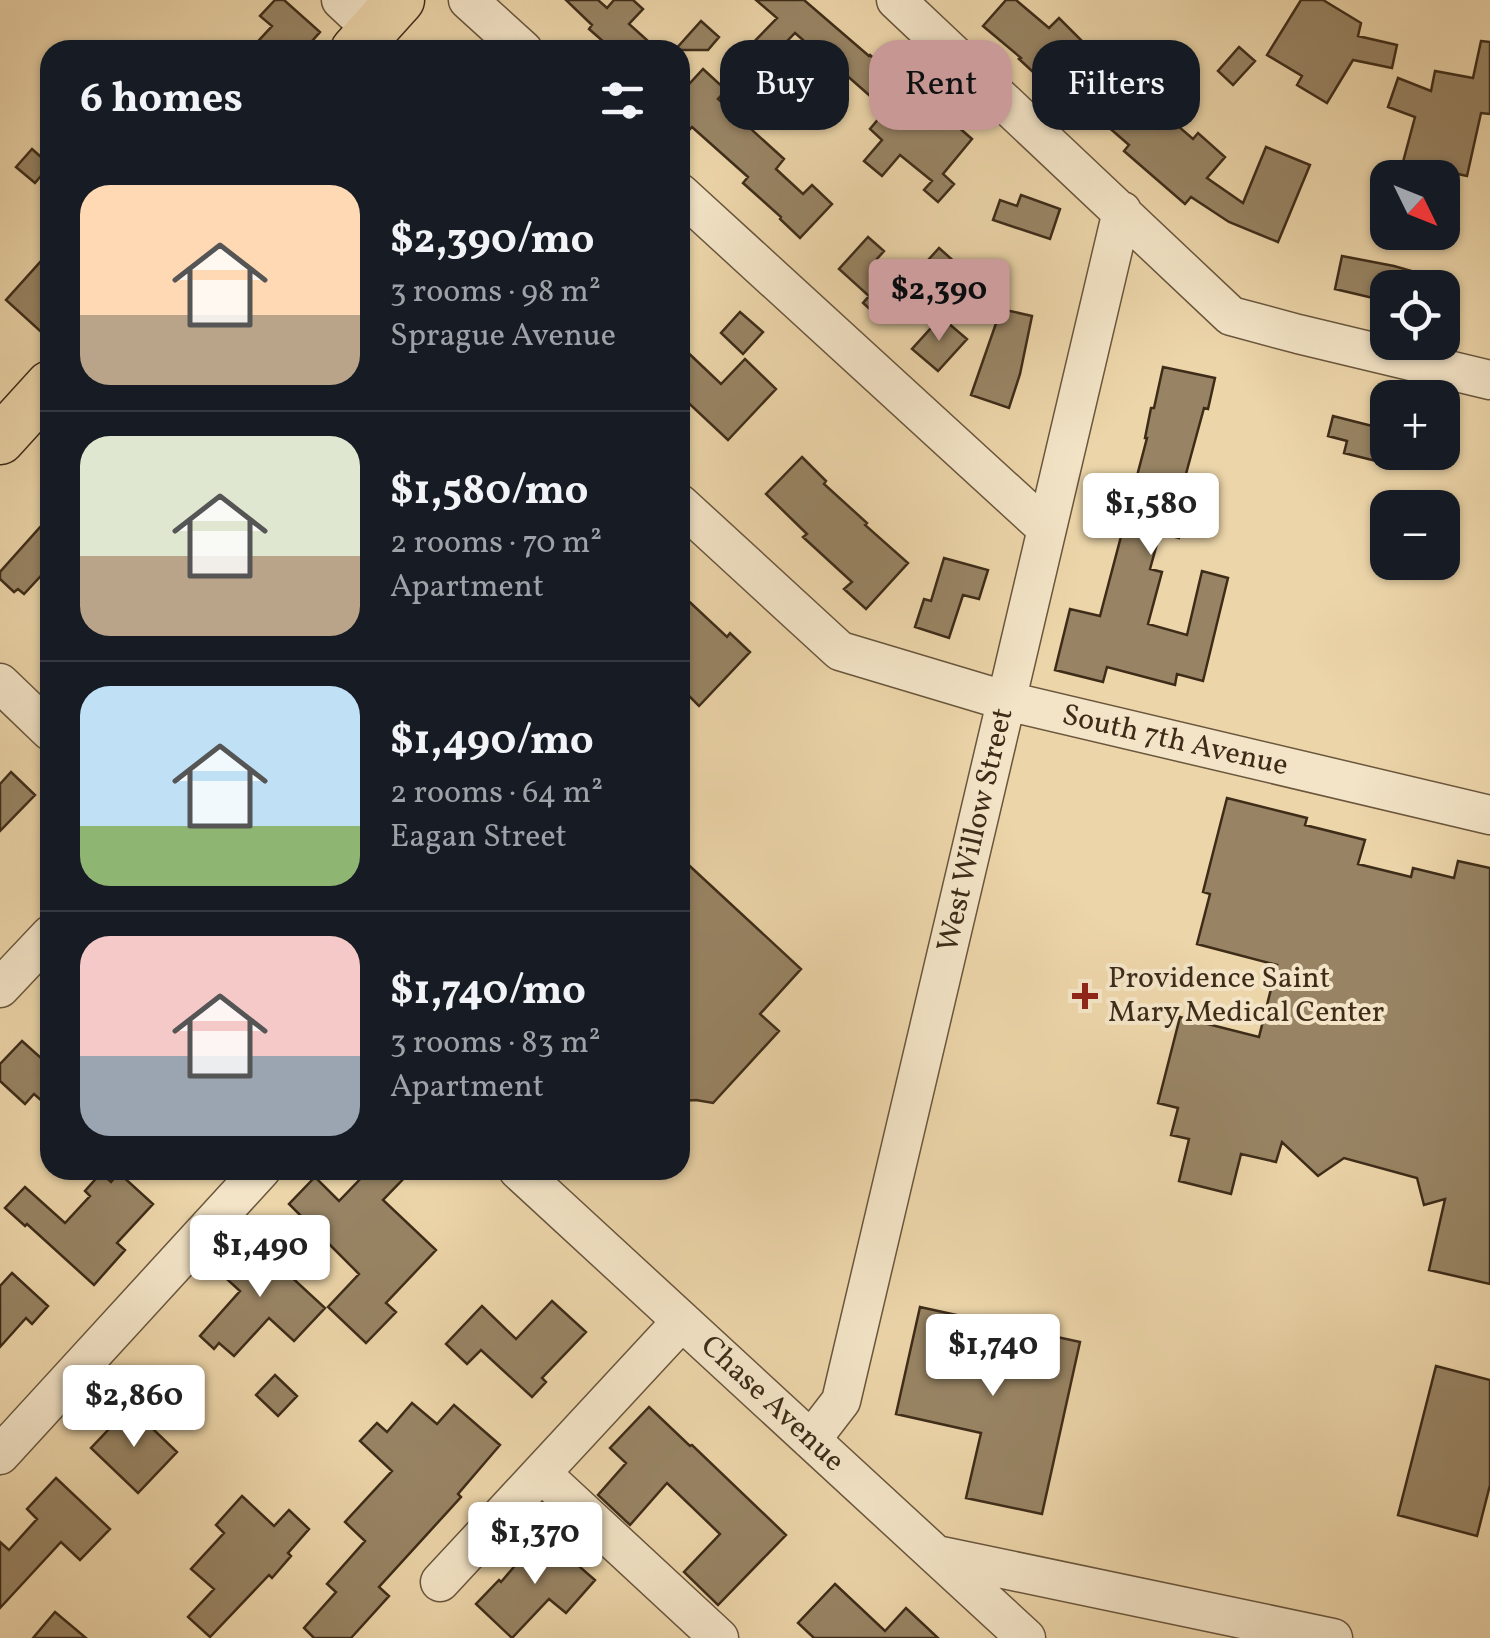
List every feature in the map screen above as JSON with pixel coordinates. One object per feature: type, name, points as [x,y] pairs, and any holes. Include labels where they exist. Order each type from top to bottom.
[{"type":"main road","points":[[0,440],[40,397]]},
{"type":"street","points":[[468,0],[512,40]]},
{"type":"street","points":[[896,0],[1231,316],[1490,380]]},
{"type":"street","points":[[690,201],[1047,529]]},
{"type":"street","name":"West Willow Street","points":[[811,1440],[841,1401],[1122,211]]},
{"type":"street","name":"South 7th Avenue","points":[[690,513],[840,651],[1006,700],[1490,815]]},
{"type":"street","points":[[0,684],[40,722]]},
{"type":"street","points":[[0,988],[40,945]]},
{"type":"street","points":[[0,1454],[252,1180]]},
{"type":"street","name":"Chase Avenue","points":[[529,1180],[1026,1638]]},
{"type":"street","points":[[440,1582],[682,1321]]},
{"type":"street","points":[[540,1474],[719,1638]]},
{"type":"street","points":[[935,1555],[1212,1626],[1332,1638]]},
{"type":"building","points":[[275,0],[284,0],[320,32],[313,40],[259,40],[272,26],[260,16]]},
{"type":"building","points":[[566,0],[598,0],[607,8],[614,0],[633,0],[643,9],[629,24],[647,40],[602,40],[589,29],[592,25]]},
{"type":"building","points":[[756,0],[804,0],[869,56],[869,95],[849,77],[849,40],[803,40],[795,33],[788,40],[756,40],[777,18]]},
{"type":"building","points":[[1006,0],[1016,0],[1049,28],[1059,18],[1081,40],[1032,40],[1032,71],[1012,50],[1012,40],[1000,40],[983,26]]},
{"type":"building","points":[[1301,0],[1323,0],[1361,23],[1358,36],[1397,45],[1392,68],[1353,60],[1327,103],[1297,85],[1302,76],[1267,55]]},
{"type":"building","points":[[701,21],[719,37],[708,50],[690,50],[690,40],[684,40]]},
{"type":"building","points":[[1481,41],[1490,42],[1490,114],[1481,113],[1467,176],[1460,174],[1460,160],[1404,160],[1415,117],[1388,107],[1398,78],[1431,91],[1435,71],[1473,78]]},
{"type":"building","points":[[1239,47],[1255,61],[1233,85],[1218,71]]},
{"type":"building","points":[[703,69],[720,85],[720,130],[752,130],[784,159],[776,169],[803,194],[812,185],[832,204],[800,238],[743,183],[748,177],[690,129],[690,83]]},
{"type":"building","points":[[871,130],[962,130],[972,139],[943,174],[954,184],[938,202],[924,190],[932,181],[900,155],[882,176],[864,161],[882,140]]},
{"type":"building","points":[[1112,130],[1183,130],[1193,139],[1198,133],[1225,157],[1207,178],[1243,203],[1266,147],[1310,165],[1278,242],[1229,222],[1191,197],[1185,204],[1124,151],[1129,145]]},
{"type":"building","points":[[32,149],[40,156],[40,177],[35,183],[16,167]]},
{"type":"building","points":[[1021,195],[1060,209],[1050,239],[993,220],[1000,200],[1017,206]]},
{"type":"building","points":[[868,237],[884,251],[877,259],[911,289],[882,320],[863,303],[869,296],[839,269]]},
{"type":"building","points":[[939,248],[957,264],[938,285],[920,269]]},
{"type":"building","points":[[1342,256],[1408,270],[1370,270],[1370,297],[1335,289]]},
{"type":"building","points":[[40,262],[40,331],[6,300]]},
{"type":"building","points":[[1001,309],[1032,316],[1009,408],[971,395]]},
{"type":"building","points":[[740,312],[763,332],[743,354],[721,333]]},
{"type":"building","points":[[941,317],[967,339],[938,371],[912,349]]},
{"type":"building","points":[[690,355],[721,384],[745,359],[776,389],[728,440],[690,404]]},
{"type":"building","points":[[1163,367],[1215,378],[1178,503],[1187,505],[1179,538],[1160,533],[1150,569],[1162,572],[1148,624],[1187,635],[1202,571],[1228,578],[1203,681],[1177,674],[1175,685],[1107,667],[1103,682],[1055,670],[1070,609],[1100,616]]},
{"type":"building","points":[[1333,416],[1370,425],[1370,460],[1344,453],[1347,441],[1328,436]]},
{"type":"building","points":[[802,457],[865,525],[908,563],[866,609],[844,589],[852,582],[803,537],[807,534],[766,494]]},
{"type":"building","points":[[40,527],[40,577],[24,594],[18,589],[14,592],[0,579],[0,572]]},
{"type":"building","points":[[944,558],[988,570],[979,599],[963,595],[949,638],[915,627],[924,599],[931,601]]},
{"type":"building","points":[[690,602],[727,637],[730,633],[750,652],[699,706],[690,697]]},
{"type":"building","points":[[11,772],[35,795],[0,831],[0,784]]},
{"type":"building","points":[[1227,798],[1307,818],[1305,825],[1365,840],[1358,864],[1411,877],[1413,868],[1454,878],[1458,861],[1490,868],[1490,1284],[1429,1270],[1445,1199],[1424,1205],[1417,1178],[1344,1158],[1318,1176],[1282,1142],[1276,1162],[1241,1154],[1231,1194],[1179,1181],[1189,1139],[1171,1135],[1178,1108],[1158,1103],[1180,1017],[1259,1037],[1277,965],[1197,944],[1210,894],[1203,892]]},
{"type":"building","points":[[690,866],[801,969],[760,1014],[779,1031],[713,1103],[690,1100]]},
{"type":"building","points":[[22,1041],[40,1057],[40,1099],[34,1094],[25,1104],[0,1081],[0,1064]]},
{"type":"building","points":[[95,1180],[127,1180],[153,1204],[117,1243],[125,1250],[94,1285],[5,1208],[25,1187],[65,1223],[90,1196],[85,1191]]},
{"type":"building","points":[[312,1180],[318,1180],[339,1201],[359,1180],[402,1180],[383,1200],[436,1250],[386,1303],[396,1312],[366,1343],[328,1307],[359,1274],[289,1204]]},
{"type":"building","points":[[248,1237],[325,1308],[294,1341],[269,1318],[234,1356],[219,1343],[214,1349],[200,1336],[240,1291],[217,1270]]},
{"type":"building","points":[[12,1273],[48,1306],[32,1324],[26,1318],[0,1347],[0,1286]]},
{"type":"building","points":[[552,1301],[586,1332],[542,1378],[546,1382],[532,1397],[481,1350],[467,1364],[446,1344],[482,1306],[516,1339]]},
{"type":"building","points":[[920,1307],[1080,1342],[1042,1514],[966,1498],[981,1433],[896,1414]]},
{"type":"building","points":[[1436,1366],[1490,1380],[1490,1485],[1477,1536],[1398,1515]]},
{"type":"building","points":[[275,1375],[297,1396],[278,1416],[256,1395]]},
{"type":"building","points":[[412,1403],[437,1424],[454,1405],[500,1445],[458,1494],[461,1497],[379,1587],[389,1596],[351,1638],[314,1638],[304,1628],[336,1592],[327,1584],[365,1541],[345,1522],[392,1471],[360,1441],[377,1423],[387,1432]]},
{"type":"building","points":[[130,1407],[177,1452],[138,1493],[91,1448]]},
{"type":"building","points":[[649,1407],[786,1535],[718,1605],[684,1572],[720,1534],[667,1483],[630,1525],[598,1495],[626,1463],[610,1448]]},
{"type":"building","points":[[56,1478],[110,1529],[80,1560],[61,1542],[0,1608],[0,1542],[9,1550],[37,1519],[27,1509]]},
{"type":"building","points":[[242,1496],[274,1526],[289,1510],[309,1529],[272,1578],[269,1575],[210,1637],[188,1617],[214,1589],[191,1569],[224,1533],[216,1525]]},
{"type":"building","points":[[542,1534],[595,1580],[566,1613],[549,1599],[512,1638],[476,1604],[501,1582]]},
{"type":"building","points":[[835,1584],[885,1631],[906,1608],[938,1638],[814,1638],[798,1623]]},
{"type":"building","points":[[55,1612],[86,1638],[33,1638]]},
{"type":"place","name":"Providence Saint Mary Medical Center","points":[[1085,996]]}]
